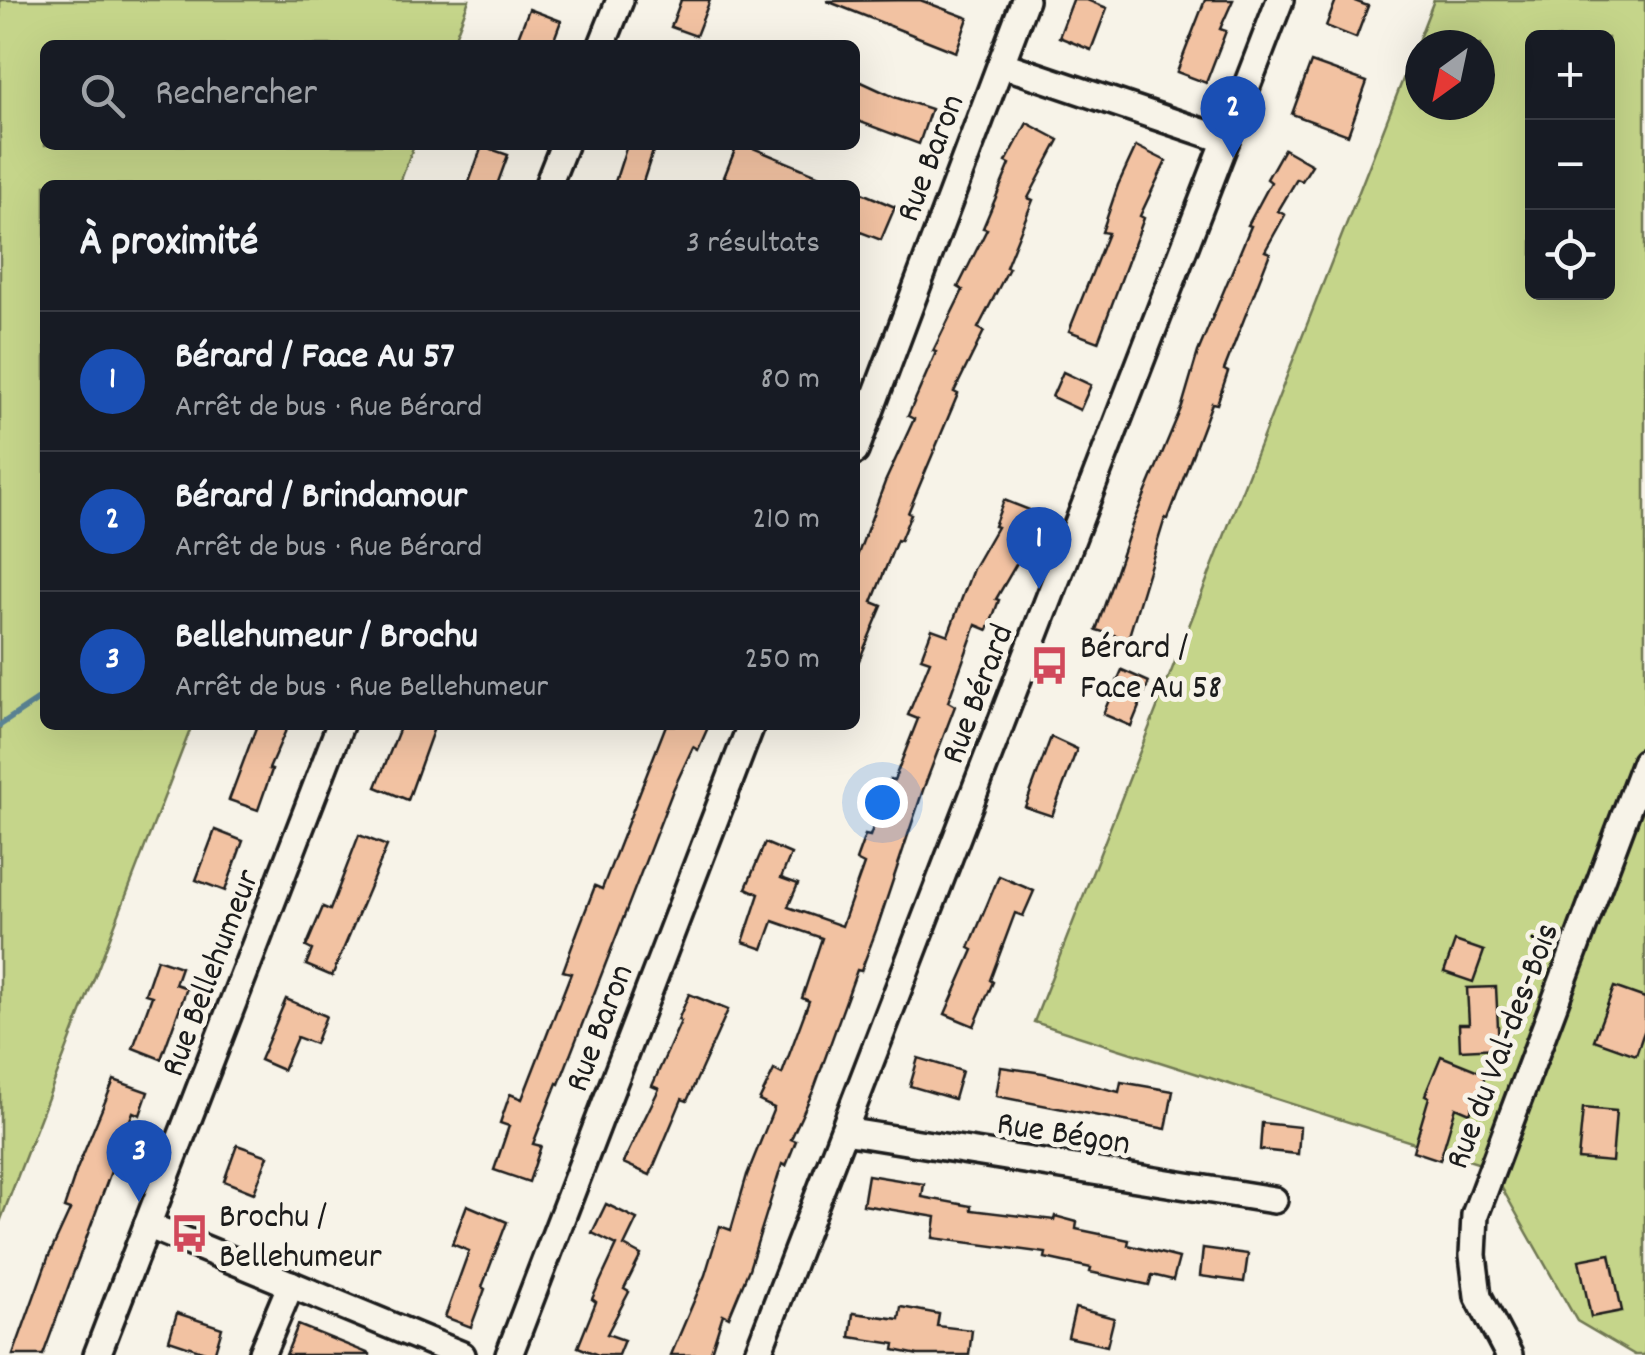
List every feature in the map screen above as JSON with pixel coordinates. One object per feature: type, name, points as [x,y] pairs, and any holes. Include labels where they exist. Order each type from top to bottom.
[{"type":"street","points":[[604,40],[620,0]]},
{"type":"street","name":"Rue Baron","points":[[860,438],[1026,0]]},
{"type":"street","name":"Rue Bérard","points":[[757,1355],[1280,0]]},
{"type":"street","points":[[1000,64],[1226,140]]},
{"type":"street","points":[[550,180],[562,150]]},
{"type":"street","name":"Rue Bellehumeur","points":[[96,1355],[338,730]]},
{"type":"street","name":"Rue Baron","points":[[508,1355],[749,730]]},
{"type":"street","name":"Rue du Val-des-Bois","points":[[1509,1355],[1478,1296],[1473,1255],[1475,1214],[1645,762]]},
{"type":"street","name":"Rue Bégon","points":[[844,1130],[1274,1200]]},
{"type":"street","points":[[147,1225],[462,1355]]},
{"type":"street","points":[[260,1355],[291,1284]]},
{"type":"green space","points":[[0,0],[469,0],[454,40],[40,40],[40,150],[412,150],[401,180],[40,180],[40,730],[190,730],[0,1222]]},
{"type":"green space","points":[[1434,0],[1645,0],[1645,1355],[1635,1355],[1577,1321],[1490,1167],[1034,1022],[1405,74],[1405,120],[1495,120],[1495,30],[1422,30]]},
{"type":"building","points":[[681,0],[710,0],[696,36],[671,27]]},
{"type":"building","points":[[920,0],[968,18],[956,52],[827,1]]},
{"type":"building","points":[[1073,0],[1087,0],[1107,8],[1091,50],[1059,37]]},
{"type":"building","points":[[1205,0],[1233,0],[1220,29],[1226,31],[1206,83],[1177,72]]},
{"type":"building","points":[[1336,0],[1368,6],[1356,38],[1326,26]]},
{"type":"building","points":[[529,9],[561,21],[554,40],[517,40]]},
{"type":"building","points":[[1311,62],[1367,82],[1348,135],[1292,114]]},
{"type":"building","points":[[860,81],[931,109],[919,144],[860,122]]},
{"type":"building","points":[[1027,123],[1059,140],[1028,198],[1033,200],[1006,267],[1009,268],[978,328],[984,331],[954,392],[958,394],[872,602],[882,606],[860,658],[860,549],[914,419],[908,416],[936,352],[933,351],[963,290],[958,287],[987,229],[983,228],[1010,164],[1006,162]]},
{"type":"building","points":[[1136,146],[1166,161],[1140,216],[1144,218],[1098,342],[1069,331],[1108,233],[1102,232],[1118,185]]},
{"type":"building","points":[[1284,149],[1312,165],[1302,181],[1297,179],[1278,211],[1285,215],[1265,251],[1270,253],[1224,370],[1228,372],[1217,404],[1212,403],[1168,519],[1165,518],[1128,639],[1096,630],[1132,525],[1182,406],[1198,352],[1251,226],[1248,225],[1271,182],[1267,179]]},
{"type":"building","points":[[481,150],[508,155],[499,180],[470,180]]},
{"type":"building","points":[[625,150],[653,150],[644,180],[616,180]]},
{"type":"building","points":[[735,150],[758,150],[829,180],[732,180],[724,177]]},
{"type":"building","points":[[860,192],[895,207],[881,240],[860,232]]},
{"type":"building","points":[[1063,372],[1091,385],[1080,410],[1052,397]]},
{"type":"building","points":[[1004,500],[1037,513],[1017,563],[996,599],[999,600],[988,630],[976,625],[948,702],[955,706],[877,928],[791,1139],[796,1141],[786,1166],[782,1164],[749,1269],[729,1317],[723,1314],[710,1355],[671,1355],[705,1275],[720,1226],[731,1230],[747,1175],[774,1108],[759,1101],[774,1070],[782,1074],[809,1001],[802,998],[822,938],[773,921],[763,949],[743,942],[759,894],[746,888],[765,843],[791,854],[781,878],[798,884],[788,907],[842,926],[864,864],[856,860],[865,835],[870,836],[890,779],[894,780],[918,719],[908,715],[930,661],[921,658],[932,629],[948,635],[973,569],[997,527],[994,526]]},
{"type":"building","points":[[1122,670],[1149,682],[1131,726],[1103,714]]},
{"type":"building","points":[[255,730],[286,730],[269,769],[272,770],[258,810],[229,800]]},
{"type":"building","points":[[399,730],[433,730],[408,800],[376,787]]},
{"type":"building","points":[[664,730],[707,730],[698,750],[693,747],[673,790],[533,1144],[541,1146],[529,1182],[494,1170],[509,1126],[500,1123],[510,1094],[522,1099],[571,973],[563,971],[578,930],[595,886],[602,889]]},
{"type":"building","points":[[1051,737],[1077,749],[1052,816],[1025,807]]},
{"type":"building","points":[[215,830],[243,841],[225,891],[196,880]]},
{"type":"building","points":[[359,835],[387,846],[332,976],[306,965],[312,950],[306,947],[323,907],[330,910]]},
{"type":"building","points":[[999,876],[1034,891],[1023,916],[1015,913],[974,1026],[945,1014]]},
{"type":"building","points":[[1455,941],[1484,951],[1473,982],[1444,972]]},
{"type":"building","points":[[157,959],[181,967],[175,984],[187,988],[161,1059],[133,1048],[152,996],[145,994]]},
{"type":"building","points":[[1496,987],[1499,1048],[1460,1050],[1459,1024],[1469,1024],[1467,988]]},
{"type":"building","points":[[1614,987],[1645,998],[1645,1029],[1636,1055],[1594,1040]]},
{"type":"building","points":[[689,994],[728,1010],[687,1101],[682,1099],[650,1175],[623,1163],[659,1089],[652,1086]]},
{"type":"building","points":[[286,999],[326,1016],[315,1044],[297,1037],[283,1070],[260,1060]]},
{"type":"building","points":[[1441,1056],[1486,1074],[1470,1113],[1456,1107],[1440,1160],[1413,1151],[1429,1097],[1425,1095]]},
{"type":"building","points":[[918,1058],[962,1071],[954,1099],[910,1086]]},
{"type":"building","points":[[1001,1067],[1119,1092],[1121,1082],[1173,1091],[1166,1129],[996,1096]]},
{"type":"building","points":[[114,1080],[148,1092],[140,1115],[133,1112],[43,1355],[13,1355],[70,1210],[64,1208],[77,1169]]},
{"type":"building","points":[[1583,1108],[1616,1111],[1612,1162],[1578,1159]]},
{"type":"building","points":[[1262,1123],[1300,1127],[1298,1154],[1260,1150]]},
{"type":"building","points":[[237,1145],[268,1156],[254,1193],[224,1181]]},
{"type":"building","points":[[868,1175],[924,1184],[922,1197],[971,1206],[971,1210],[1054,1220],[1055,1216],[1077,1222],[1076,1229],[1129,1240],[1128,1245],[1179,1258],[1173,1280],[1152,1275],[1149,1285],[1090,1272],[1091,1268],[1045,1258],[1046,1253],[933,1238],[936,1217],[863,1205]]},
{"type":"building","points":[[606,1204],[637,1219],[624,1246],[641,1255],[624,1289],[629,1292],[607,1334],[624,1340],[618,1355],[598,1355],[578,1347],[596,1302],[592,1299],[617,1245],[592,1233]]},
{"type":"building","points":[[467,1205],[507,1222],[471,1327],[445,1317],[469,1251],[452,1244]]},
{"type":"building","points":[[1203,1248],[1248,1254],[1244,1282],[1200,1276]]},
{"type":"building","points":[[1610,1254],[1622,1311],[1591,1317],[1579,1260]]},
{"type":"building","points":[[901,1307],[939,1314],[937,1326],[972,1330],[969,1355],[918,1355],[894,1350],[895,1344],[850,1337],[853,1313],[899,1319]]},
{"type":"building","points":[[1075,1308],[1114,1318],[1107,1346],[1068,1337]]},
{"type":"building","points":[[177,1313],[222,1328],[214,1355],[169,1340]]},
{"type":"building","points":[[298,1325],[370,1354],[370,1355],[286,1355]]},
{"type":"waterway","points":[[0,725],[40,698]]},
{"type":"place","name":"Bérard / Brindamour","points":[[1233,158]]},
{"type":"place","name":"Bérard / Face Au 57","points":[[1039,589]]},
{"type":"place","name":"Bérard / Face Au 58","points":[[1050,665]]},
{"type":"place","name":"Bellehumeur / Brochu","points":[[139,1202]]},
{"type":"place","name":"Brochu / Bellehumeur","points":[[189,1234]]}]
